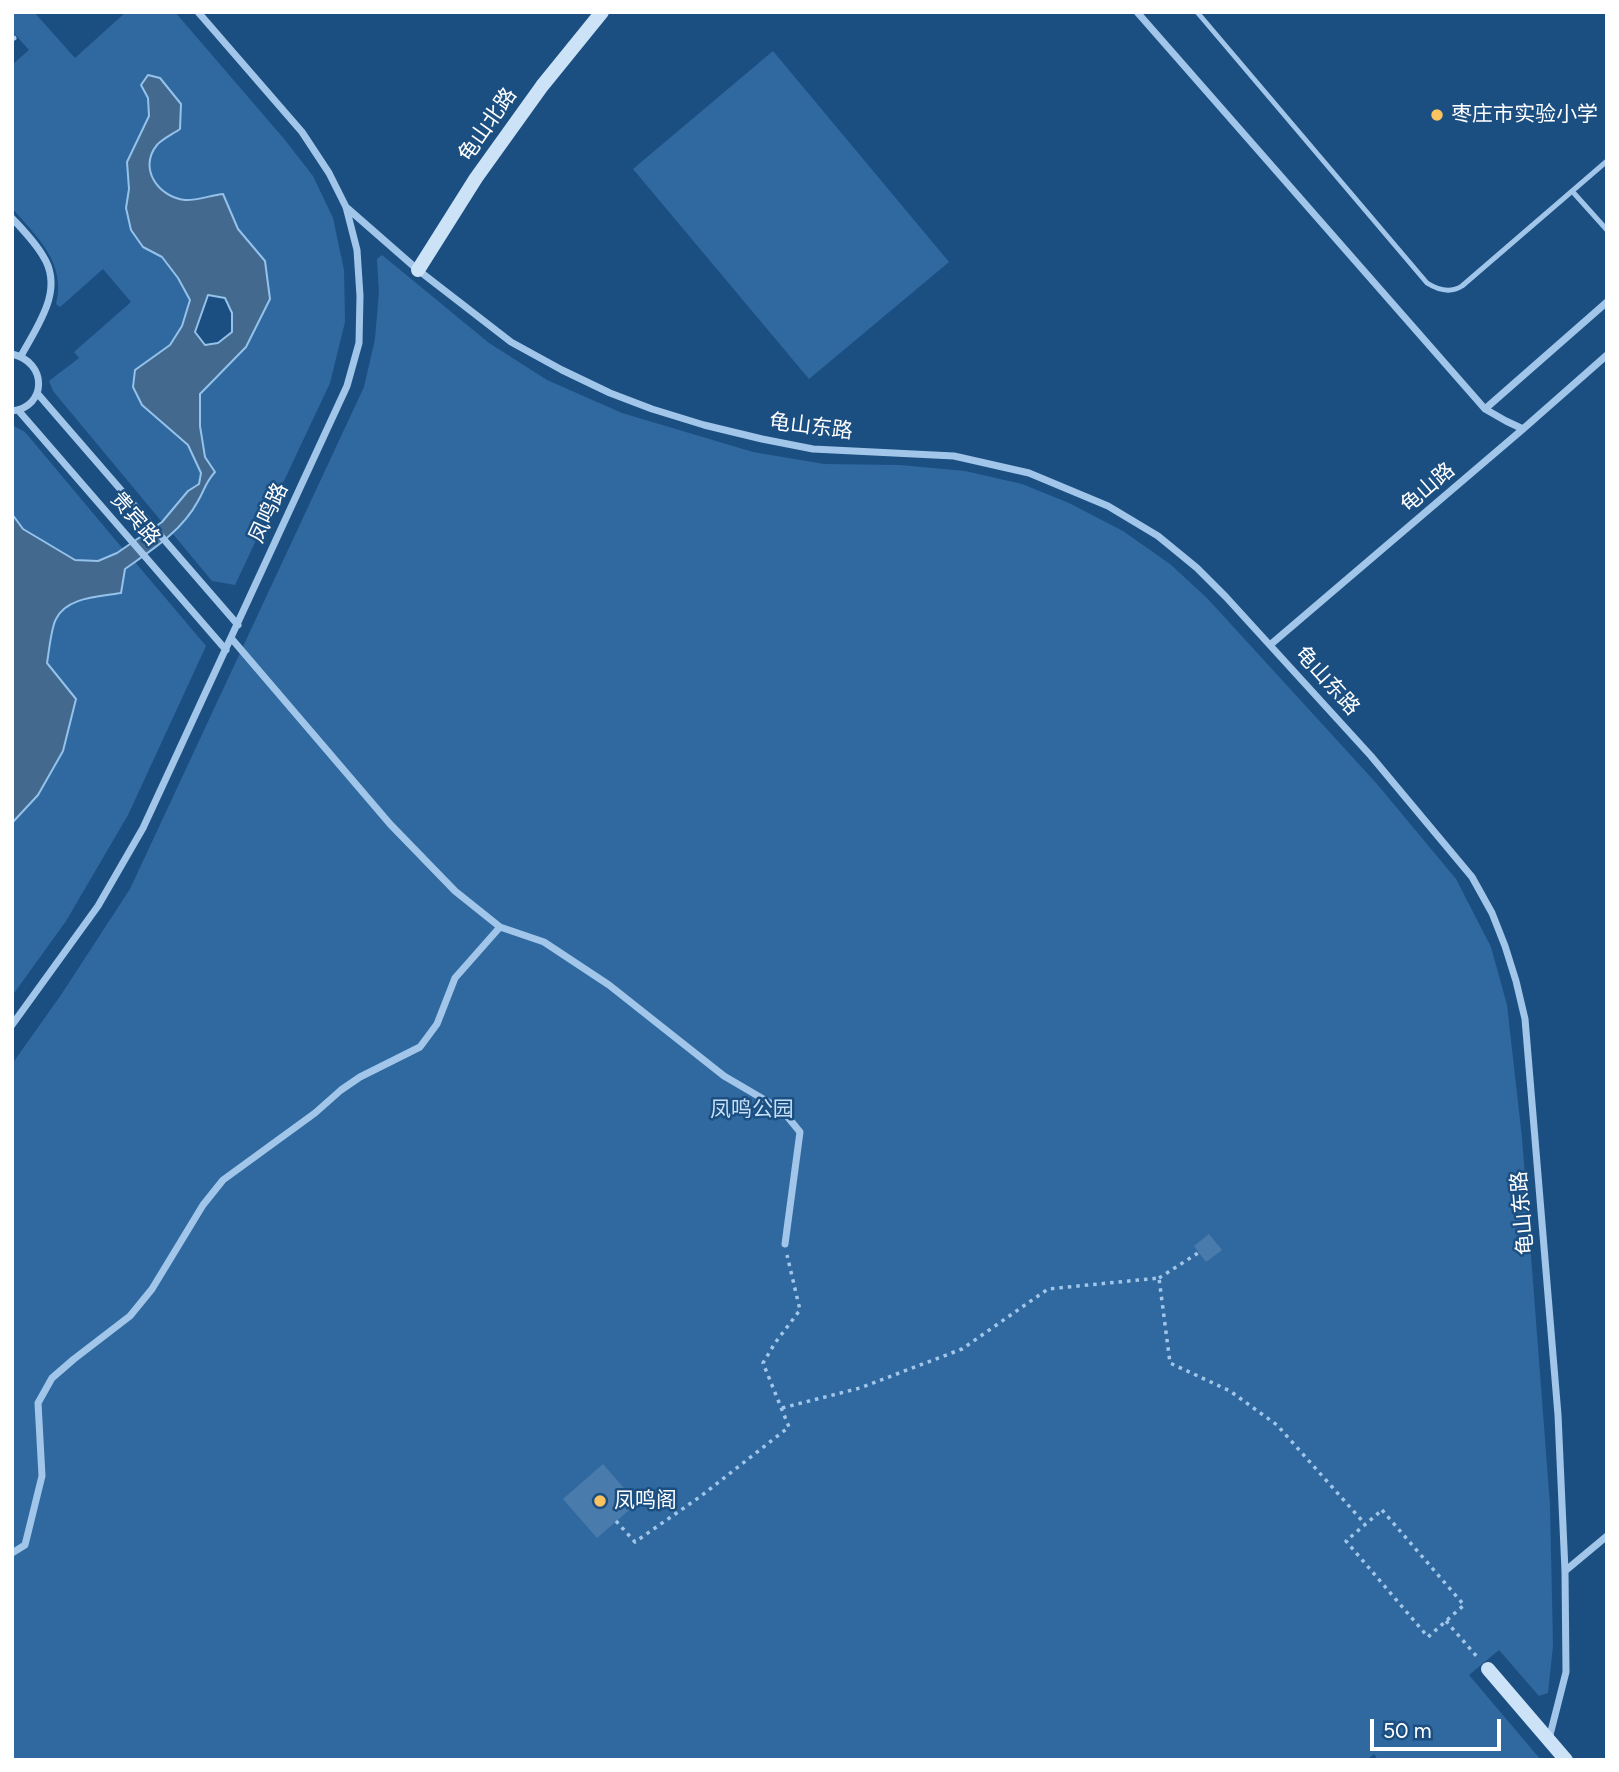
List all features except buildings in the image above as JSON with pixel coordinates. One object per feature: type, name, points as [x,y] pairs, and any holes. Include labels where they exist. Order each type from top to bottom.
[{"type":"street","name":"凤鸣路","points":[[12,1025],[105,895],[143,828],[347,386],[359,343],[360,296],[356,250],[346,207],[329,173],[302,132],[198,12]]},
{"type":"street","name":"龟山北路","points":[[418,270],[476,178],[527,106],[602,12]]},
{"type":"street","points":[[1137,12],[1485,409],[1523,429]]},
{"type":"street","name":"龟山东路","points":[[346,207],[418,270],[511,342],[610,393],[704,425],[813,449],[954,456],[1029,473],[1108,506],[1158,536],[1197,568],[1226,597],[1371,756],[1472,877],[1492,913],[1516,981],[1525,1019],[1558,1415],[1565,1571],[1566,1672],[1549,1739]]},
{"type":"street","points":[[12,218],[45,258],[51,273],[47,306],[21,356]]},
{"type":"street","points":[[1485,409],[1607,302]]},
{"type":"street","points":[[12,354],[29,360],[35,367],[39,384],[33,401],[15,410]]},
{"type":"street","name":"龟山路","points":[[1270,645],[1607,355]]},
{"type":"street","name":"贵宾路","points":[[37,393],[237,625]]},
{"type":"street","name":"贵宾路","points":[[15,410],[226,650]]},
{"type":"street","points":[[231,638],[390,824],[456,891],[500,927],[544,942],[609,985],[724,1076],[782,1111],[800,1132],[785,1244]]},
{"type":"street","points":[[12,1553],[25,1545],[42,1476],[38,1403],[52,1378],[131,1316],[152,1289],[203,1205],[223,1180],[315,1113],[350,1083],[420,1047],[438,1024],[455,978],[500,927]]},
{"type":"street","points":[[1565,1571],[1607,1536]]},
{"type":"street","points":[[1488,1669],[1566,1760]]},
{"type":"lane","points":[[1197,12],[1427,284],[1433,287],[1452,290],[1462,286],[1607,161]]},
{"type":"lane","points":[[1572,191],[1607,230]]},
{"type":"path","points":[[616,1521],[635,1542],[701,1496],[789,1427],[763,1363],[800,1310],[785,1244]]},
{"type":"path","points":[[782,1408],[859,1388],[962,1349],[1048,1289],[1160,1278],[1198,1253]]},
{"type":"path","points":[[1160,1278],[1170,1363],[1230,1391],[1277,1424],[1365,1524]]},
{"type":"path","points":[[1382,1510],[1464,1605],[1446,1621],[1428,1637],[1346,1541],[1382,1510]]},
{"type":"path","points":[[1446,1621],[1488,1669]]},
{"type":"green space","points":[[12,12],[34,12],[75,58],[126,12],[175,12],[313,176],[333,218],[344,270],[345,322],[330,383],[235,585],[212,581],[173,534],[198,501],[206,482],[214,472],[205,457],[199,394],[246,347],[270,299],[265,261],[238,229],[223,194],[199,199],[175,198],[154,180],[150,172],[152,154],[159,143],[179,129],[142,85],[148,98],[149,116],[127,162],[129,189],[126,208],[131,230],[143,247],[162,257],[190,300],[182,326],[170,345],[135,370],[142,405],[188,444],[201,473],[199,484],[188,491],[162,522],[53,391],[49,381],[79,358],[74,352],[131,302],[103,269],[60,307],[56,304],[58,289],[53,263],[39,240],[12,208],[12,65],[29,50],[12,31]]},
{"type":"green space","points":[[773,51],[949,262],[809,379],[633,169]]},
{"type":"green space","name":"凤鸣公园","points":[[382,255],[489,343],[547,380],[622,413],[753,452],[824,464],[900,465],[965,471],[1022,484],[1069,503],[1123,531],[1170,564],[1207,598],[1377,784],[1456,879],[1491,947],[1507,1005],[1522,1138],[1550,1505],[1553,1646],[1548,1693],[1539,1696],[1499,1650],[1469,1675],[1541,1760],[1378,1760],[1374,1754],[1367,1760],[12,1760],[12,1064],[130,889],[364,387],[375,339],[379,292],[377,259]]},
{"type":"green space","points":[[12,425],[25,432],[123,549],[98,561],[75,560],[23,529],[12,514]]},
{"type":"green space","points":[[135,562],[206,646],[128,815],[66,921],[12,996],[12,823],[38,795],[47,663],[55,620],[69,604],[92,598]]},
{"type":"shaded area","points":[[148,75],[160,78],[181,104],[180,129],[159,143],[152,154],[150,172],[154,180],[175,198],[194,200],[223,194],[238,229],[265,261],[270,299],[246,347],[200,394],[200,426],[205,457],[215,472],[191,512],[166,539],[125,569],[121,593],[75,602],[56,619],[47,663],[76,699],[63,751],[38,795],[12,823],[12,514],[23,529],[75,560],[98,561],[117,553],[162,522],[188,491],[199,484],[201,473],[188,445],[142,405],[133,387],[135,370],[170,345],[182,326],[190,300],[162,257],[143,247],[131,230],[126,208],[129,189],[127,162],[149,116],[148,98],[141,85]],"holes":[[[208,295],[225,298],[232,313],[232,332],[218,343],[205,345],[195,332]]]},
{"type":"place","name":"枣庄市实验小学","points":[[1437,115]]},
{"type":"place","name":"凤鸣阁","points":[[600,1501]]}]
